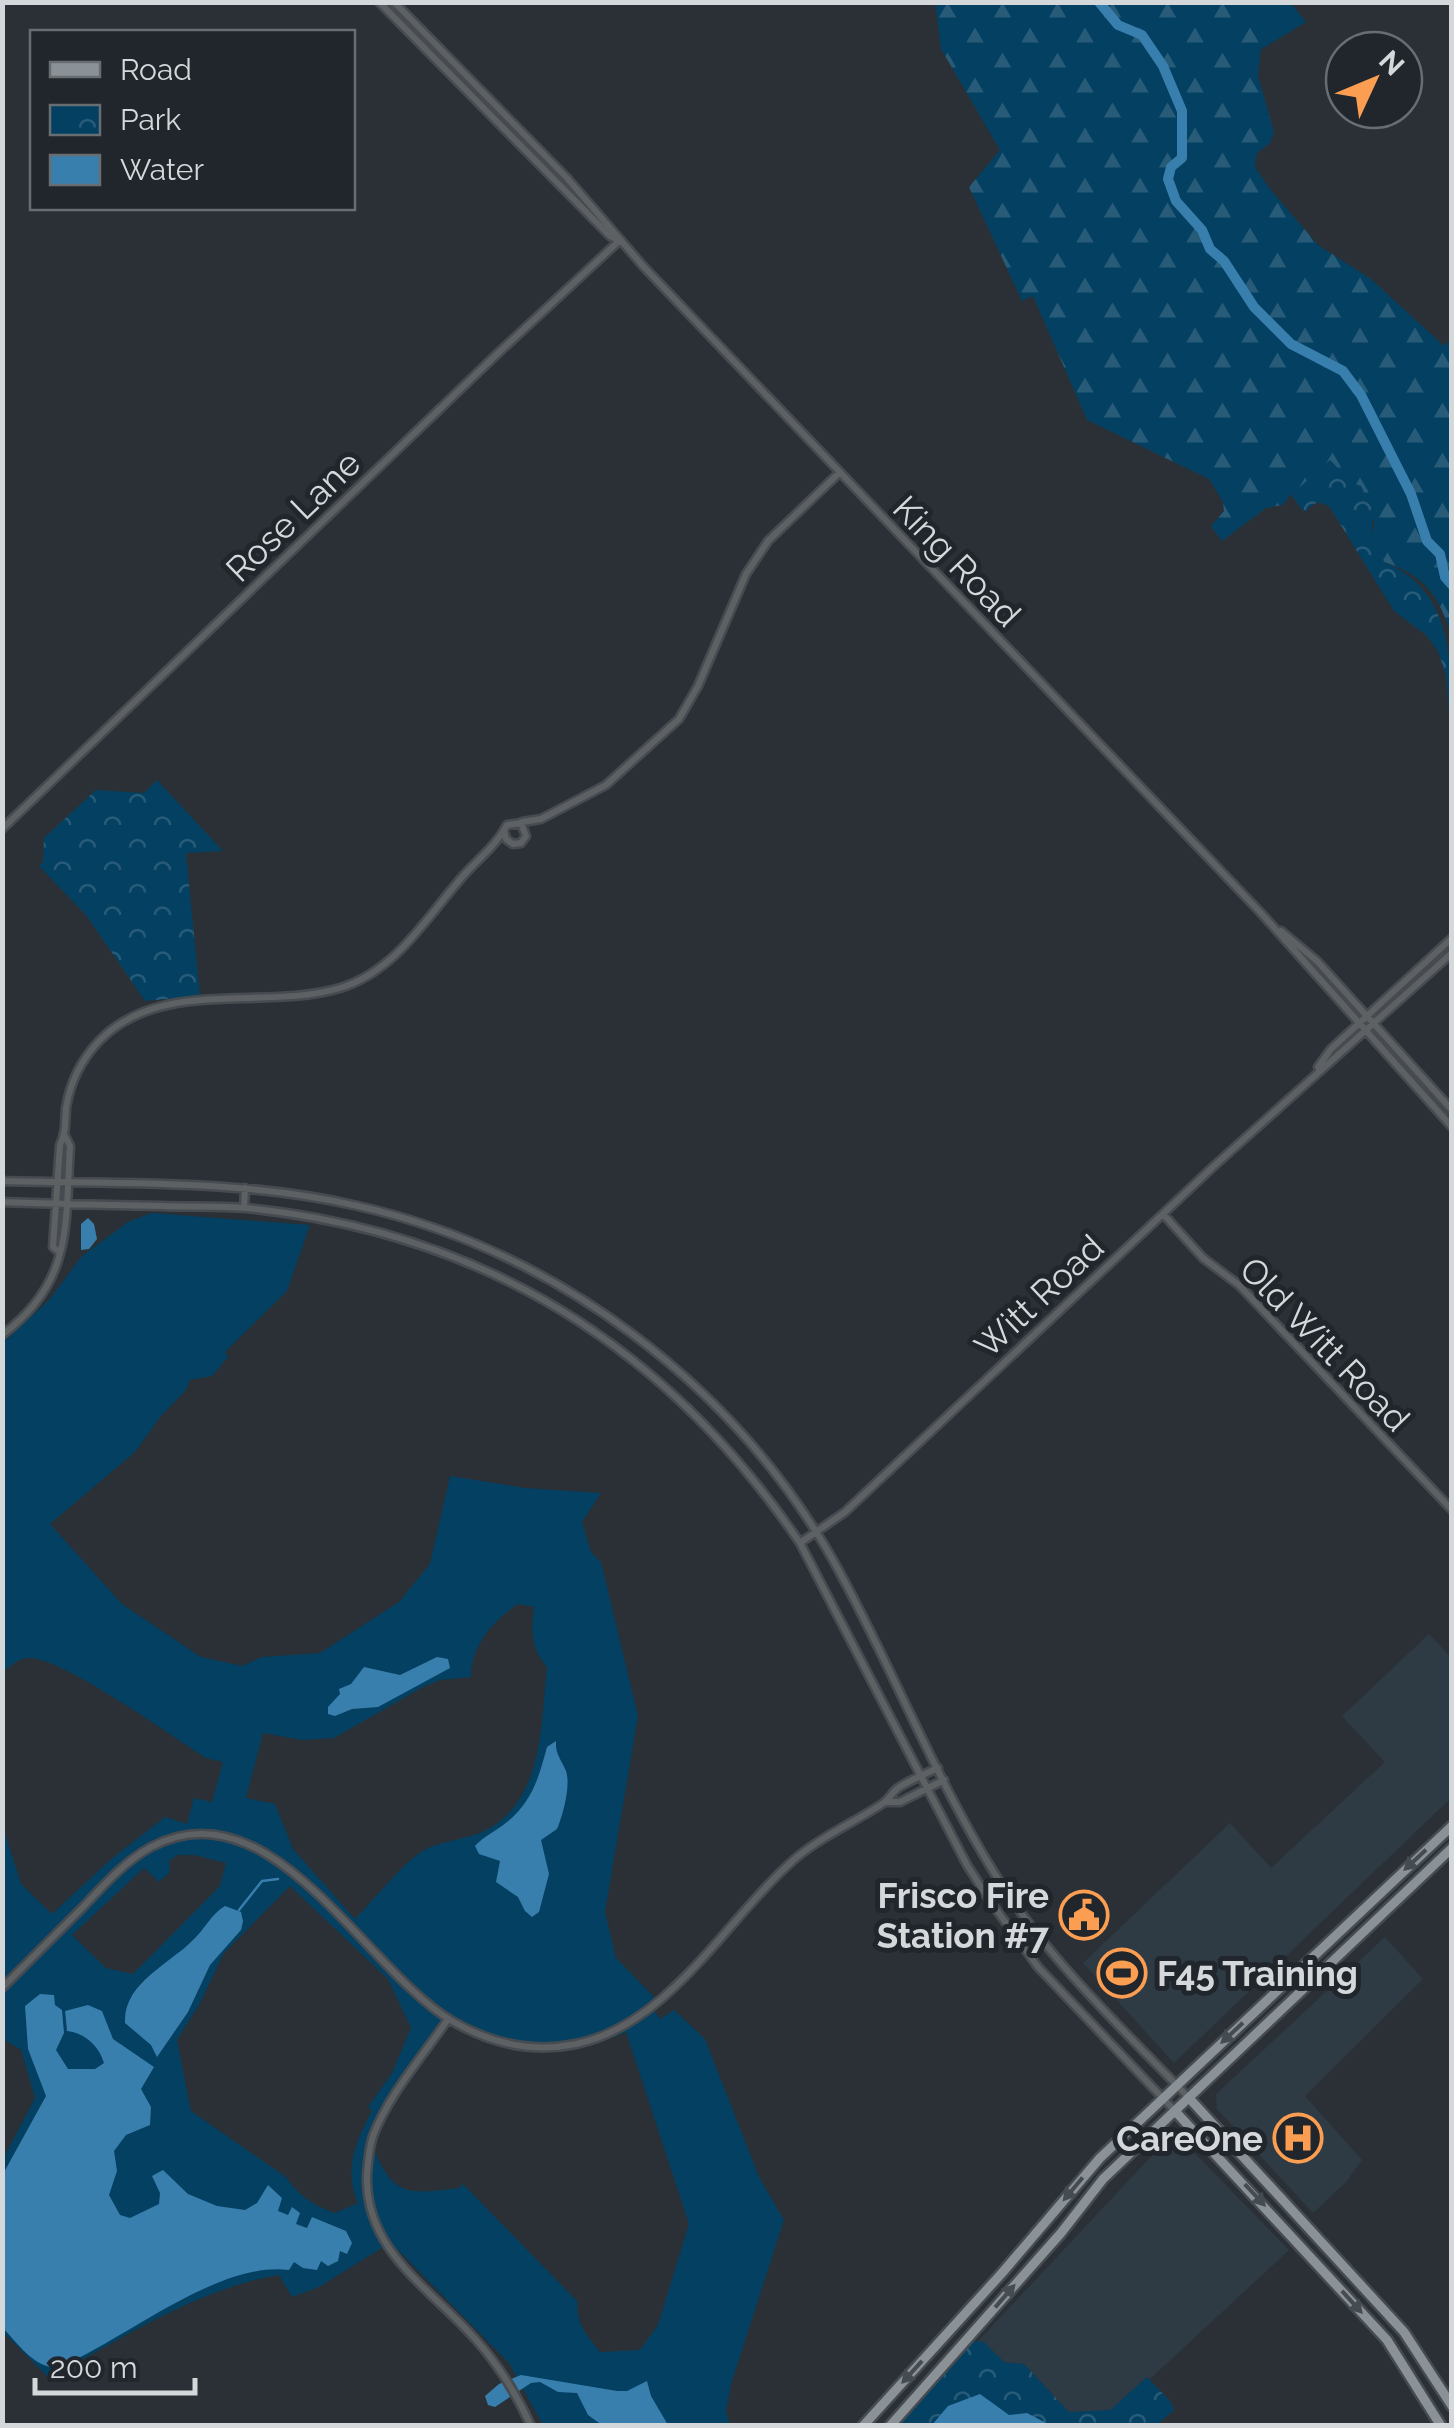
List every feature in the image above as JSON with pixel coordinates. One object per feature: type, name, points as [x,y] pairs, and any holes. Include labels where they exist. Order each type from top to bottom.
[{"type":"main road","points":[[863,2426],[1100,2158],[1452,1826]]},
{"type":"main road","points":[[890,2426],[1061,2233],[1103,2179],[1452,1848]]},
{"type":"main road","points":[[1331,1940],[1344,1952]]},
{"type":"main road","points":[[1188,2098],[1404,2332],[1452,2406]]},
{"type":"main road","points":[[1175,2111],[1387,2340],[1442,2426]]},
{"type":"main road","points":[[1287,2230],[1300,2217]]},
{"type":"main road","points":[[1047,2221],[1061,2233]]},
{"type":"main road","points":[[960,2319],[974,2332]]},
{"type":"street","name":"King Road","points":[[379,2],[619,241]]},
{"type":"street","name":"King Road","points":[[394,2],[1261,913],[1452,1127]]},
{"type":"street","points":[[419,42],[426,36]]},
{"type":"street","points":[[531,156],[538,149]]},
{"type":"street","name":"Rose Lane","points":[[2,829],[496,354],[619,241]]},
{"type":"street","points":[[490,850],[521,842],[542,819],[606,786],[679,719],[698,686],[746,574],[768,541],[839,473]]},
{"type":"street","points":[[59,1252],[53,1246],[67,1103],[79,1070],[99,1041],[124,1021],[170,1004],[323,992],[346,986],[388,962],[510,823],[542,819]]},
{"type":"street","points":[[518,822],[525,827],[526,836]]},
{"type":"street","points":[[504,830],[513,844]]},
{"type":"street","name":"King Road","points":[[1261,913],[1317,961],[1452,1110]]},
{"type":"street","name":"Witt Road","points":[[1308,1080],[1360,1022],[1452,938]]},
{"type":"street","name":"Witt Road","points":[[800,1543],[845,1512],[1308,1080],[1452,953]]},
{"type":"street","points":[[2,1335],[33,1310],[48,1289],[64,1246],[70,1146],[65,1135]]},
{"type":"street","points":[[2,1182],[245,1188],[316,1198],[397,1216],[503,1255],[564,1288],[652,1348],[695,1385],[753,1448],[816,1534],[842,1577],[994,1873],[1028,1922],[1067,1971],[1188,2098]]},
{"type":"street","points":[[244,1208],[245,1188]]},
{"type":"street","points":[[2,1202],[244,1208],[318,1218],[419,1244],[480,1268],[552,1305],[640,1362],[739,1461],[800,1543],[968,1865],[1014,1935],[1048,1977],[1175,2111]]},
{"type":"street","name":"Old Witt Road","points":[[1164,1214],[1203,1258],[1239,1285],[1452,1510]]},
{"type":"street","points":[[2,1988],[117,1873],[150,1848],[175,1838],[212,1835],[250,1843],[284,1864],[448,2019],[500,2043],[544,2047],[575,2044],[629,2023],[668,1992],[786,1866],[813,1844],[886,1802],[894,1790],[938,1768]]},
{"type":"street","points":[[886,1802],[900,1802],[944,1780]]},
{"type":"street","points":[[448,2019],[380,2119],[370,2146],[366,2194],[388,2250],[476,2340],[505,2376],[531,2426]]},
{"type":"shaded area","points":[[1429,1634],[1451,1657],[1451,1798],[1174,2063],[1083,1963],[1230,1823],[1271,1868],[1385,1762],[1342,1716]]},
{"type":"shaded area","points":[[1385,1937],[1423,1979],[1305,2096],[1362,2160],[1346,2182],[1313,2213],[1217,2109],[1216,2094]]},
{"type":"shaded area","points":[[1182,2140],[1289,2250],[1149,2380],[1147,2377],[1110,2411],[1069,2412],[1024,2364],[1004,2362],[978,2341],[1162,2145]]},
{"type":"green space","points":[[935,3],[1254,3],[1262,40],[1258,76],[1274,132],[1270,143],[1257,153],[1255,167],[1318,245],[1371,279],[1444,346],[1451,339],[1451,636],[1442,609],[1428,589],[1410,573],[1384,562],[1372,537],[1374,522],[1352,484],[1343,480],[1291,494],[1283,505],[1266,508],[1222,541],[1211,526],[1224,511],[1223,502],[1209,479],[1087,420],[1033,296],[1022,301],[969,187],[1000,150],[941,49]]},
{"type":"green space","points":[[1254,3],[1291,3],[1306,22],[1262,49]]},
{"type":"green space","points":[[1330,460],[1342,472],[1343,480],[1361,486],[1372,508],[1372,537],[1384,562],[1407,575],[1436,610],[1449,656],[1451,734],[1446,676],[1438,651],[1426,635],[1394,611],[1329,506],[1317,502],[1304,512],[1291,495]]},
{"type":"green space","points":[[157,780],[223,851],[186,853],[200,996],[145,1001],[86,915],[39,866],[43,862],[44,838],[96,790],[144,793]]},
{"type":"green space","points":[[152,1213],[310,1225],[287,1291],[225,1352],[228,1357],[212,1376],[190,1380],[135,1452],[50,1524],[122,1604],[201,1657],[242,1666],[262,1657],[320,1653],[399,1602],[430,1564],[450,1476],[525,1488],[601,1493],[582,1522],[591,1552],[601,1562],[638,1716],[605,1912],[616,1958],[655,1998],[649,2004],[660,2019],[674,2010],[705,2039],[759,2177],[784,2220],[731,2384],[726,2411],[730,2425],[543,2425],[509,2363],[393,2245],[319,2287],[292,2297],[279,2275],[189,2303],[49,2378],[3,2332],[3,2159],[35,2098],[21,2050],[3,2039],[3,1827],[21,1884],[52,1914],[110,1860],[165,1817],[187,1824],[194,1798],[212,1802],[223,1762],[206,1758],[91,1684],[46,1661],[26,1658],[3,1672],[3,1343],[49,1300],[82,1256],[128,1222]],"holes":[[[518,1604],[534,1607],[533,1639],[547,1667],[540,1734],[530,1779],[506,1815],[472,1836],[421,1852],[355,1919],[293,1849],[275,1804],[246,1798],[263,1733],[302,1740],[334,1738],[423,1687],[440,1680],[471,1677],[480,1644]],[[178,1855],[195,1855],[226,1863],[220,1886],[133,1974],[106,1968],[72,1935],[144,1868],[159,1882],[170,1872],[169,1861]],[[290,1886],[388,1979],[411,2028],[392,2073],[368,2107],[372,2110],[352,2167],[358,2203],[335,2213],[313,2203],[286,2177],[191,2111],[177,2040],[224,1953]],[[448,2025],[500,2046],[532,2051],[580,2047],[626,2032],[689,2224],[658,2325],[640,2350],[600,2352],[580,2323],[578,2302],[463,2184],[459,2188],[427,2191],[396,2184],[380,2164],[373,2147],[384,2118]]]},
{"type":"green space","points":[[978,2341],[1004,2362],[1024,2364],[1069,2412],[1110,2410],[1147,2377],[1174,2410],[1157,2425],[895,2426],[971,2342]]},
{"type":"water","points":[[88,1218],[94,1224],[97,1239],[89,1249],[81,1250],[81,1224]]},
{"type":"water","points":[[437,1657],[448,1659],[450,1668],[378,1707],[328,1714],[339,1689],[351,1684],[364,1667],[400,1675]]},
{"type":"water","points":[[556,1741],[566,1771],[567,1792],[557,1829],[541,1840],[549,1874],[539,1912],[532,1917],[518,1897],[496,1882],[500,1861],[479,1854],[475,1846],[523,1806],[547,1747]]},
{"type":"water","points":[[225,1906],[241,1912],[241,1930],[210,1965],[188,2012],[157,2057],[151,2045],[125,2023],[126,2009],[140,1985],[193,1940]]},
{"type":"water","points":[[40,1994],[54,1995],[55,2005],[62,2010],[64,2033],[56,2050],[68,2069],[95,2069],[104,2063],[90,2041],[67,2031],[65,2011],[88,2005],[102,2011],[113,2039],[154,2067],[141,2089],[151,2107],[150,2125],[126,2135],[114,2151],[117,2171],[109,2195],[120,2215],[130,2218],[159,2204],[160,2193],[152,2176],[163,2170],[188,2194],[217,2206],[245,2210],[257,2203],[268,2185],[282,2198],[278,2211],[288,2215],[292,2207],[300,2213],[296,2224],[307,2228],[312,2217],[346,2231],[352,2243],[347,2254],[340,2251],[338,2261],[328,2266],[321,2261],[317,2270],[294,2262],[289,2270],[261,2270],[232,2278],[172,2305],[59,2367],[28,2355],[3,2328],[3,2174],[46,2096],[28,2049],[25,2006]]},
{"type":"water","points":[[521,2375],[617,2391],[627,2391],[647,2381],[668,2425],[602,2425],[588,2415],[577,2393],[558,2392],[540,2382],[531,2383],[495,2407],[488,2405],[485,2396],[499,2384]]},
{"type":"water","points":[[980,2394],[1009,2415],[1027,2413],[1046,2423],[1045,2426],[932,2425],[948,2406]]},
{"type":"waterway","points":[[1099,2],[1118,25],[1142,35],[1163,66],[1182,111],[1182,158],[1171,167],[1168,179],[1176,201],[1202,230],[1210,249],[1224,261],[1254,307],[1291,344],[1343,371],[1361,395],[1411,494],[1427,541],[1440,554],[1445,577],[1452,585]]},
{"type":"waterway","points":[[239,1910],[262,1881],[278,1879]]},
{"type":"place","name":"Frisco Fire Station #7","points":[[1084,1915]]},
{"type":"place","name":"F45 Training","points":[[1122,1973]]},
{"type":"place","name":"CareOne","points":[[1298,2138]]}]
